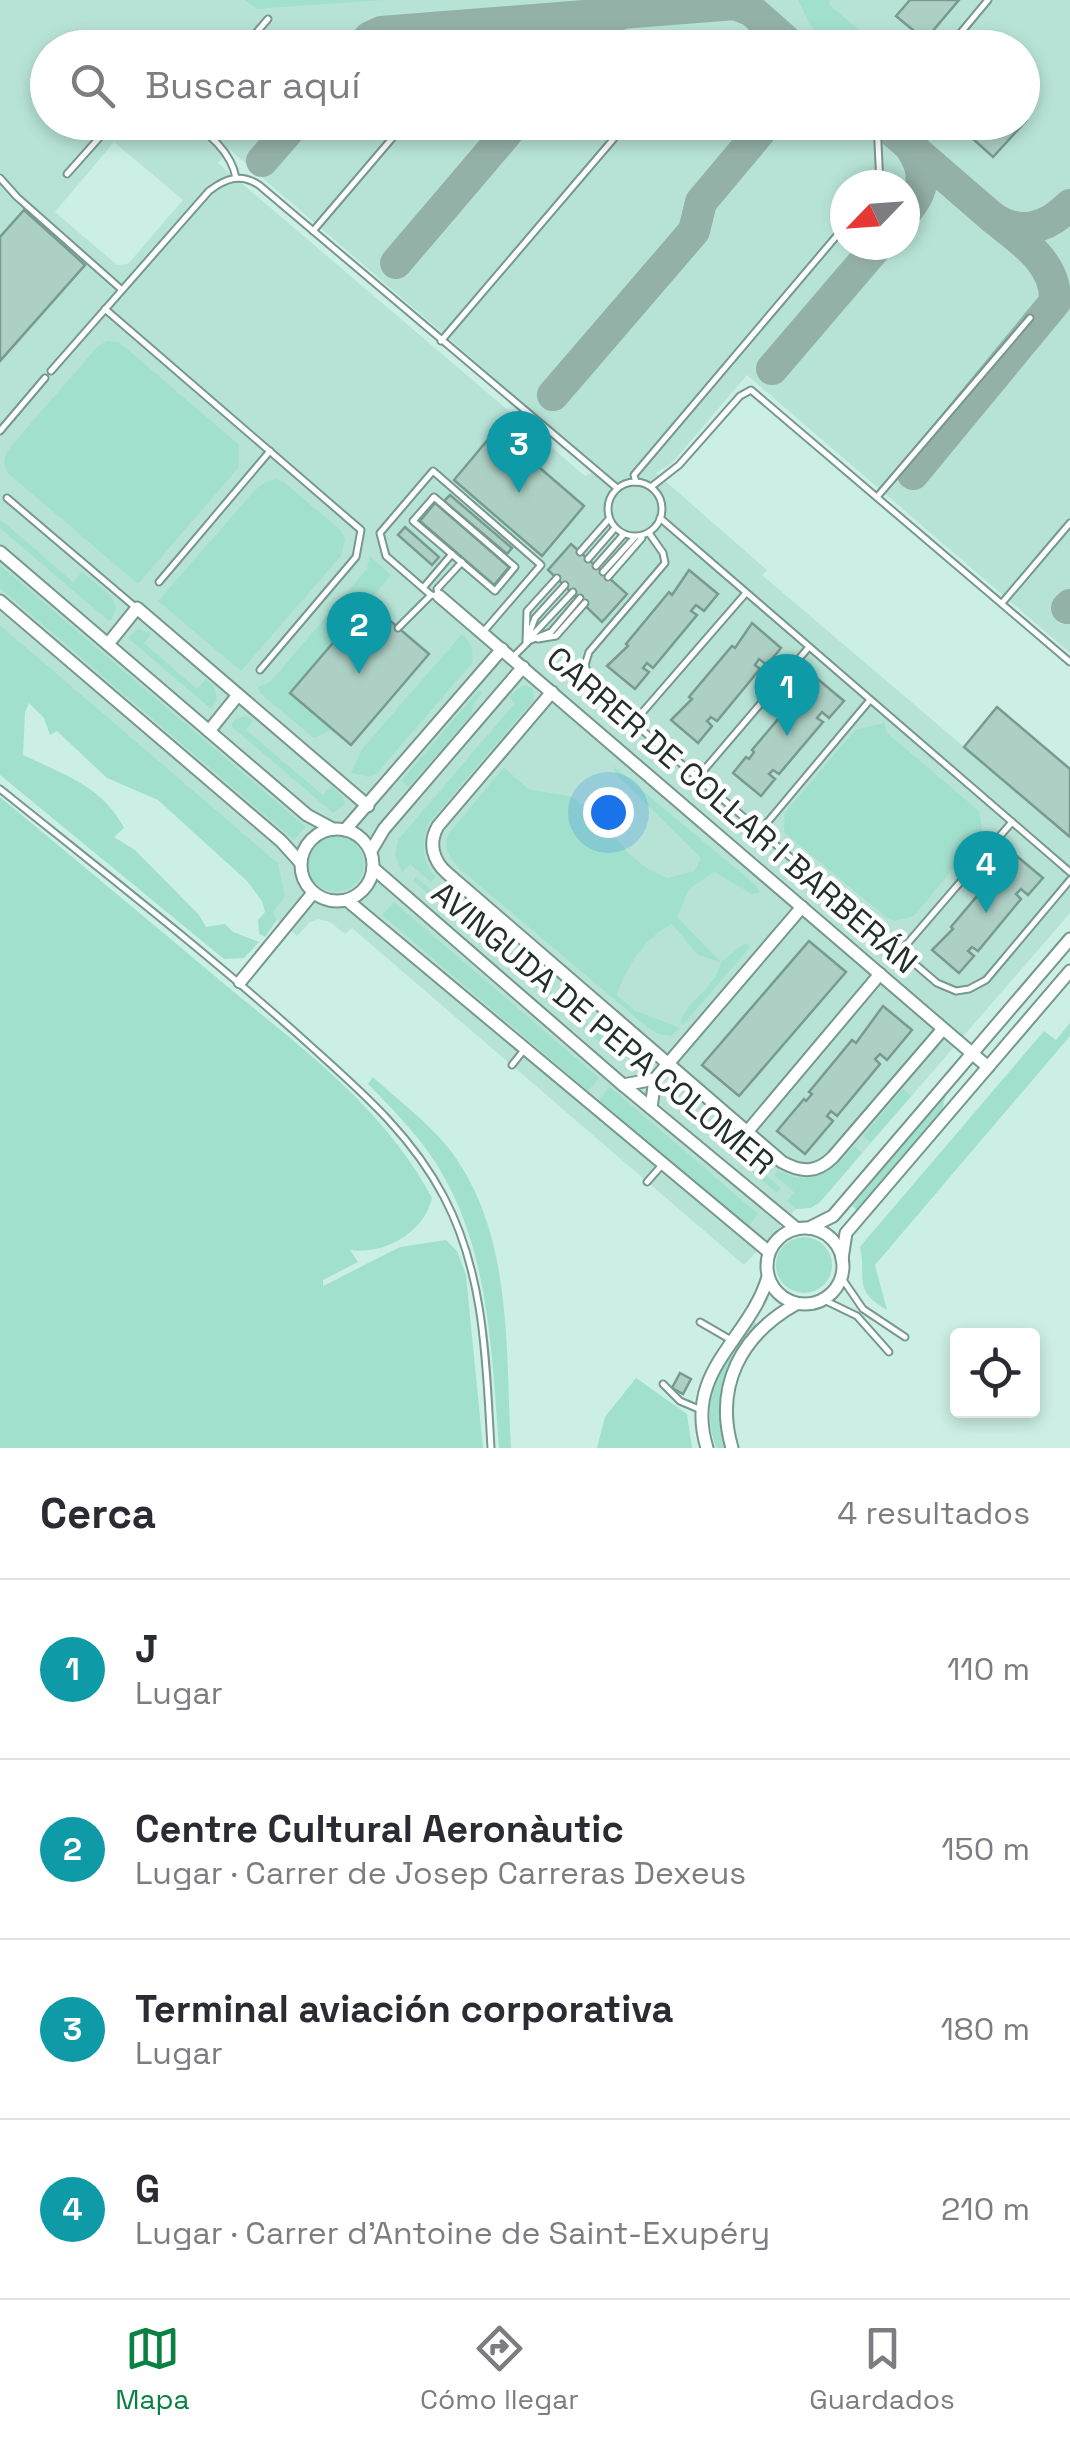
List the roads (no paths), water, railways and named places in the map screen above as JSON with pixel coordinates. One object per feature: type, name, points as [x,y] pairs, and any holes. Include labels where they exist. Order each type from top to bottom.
[{"type":"street","points":[[0,552],[307,814],[361,838],[370,851],[374,868],[368,886],[348,900],[325,900],[313,893],[303,880],[300,862],[281,841],[0,601]]},
{"type":"street","name":"CARRER DE COLLAR I BARBERÁN","points":[[435,595],[502,648],[988,1068]]},
{"type":"street","points":[[108,644],[137,608],[368,806]]},
{"type":"street","points":[[300,862],[310,840],[339,829],[368,806],[502,648]]},
{"type":"street","points":[[370,851],[518,662]]},
{"type":"street","name":"AVINGUDA DE PEPA COLOMER","points":[[552,692],[434,832],[433,854],[450,877],[746,1132],[796,1169],[825,1166],[943,1029]]},
{"type":"street","points":[[209,730],[238,694]]},
{"type":"street","name":"AVINGUDA DE PEPA COLOMER","points":[[374,868],[623,1085],[803,1228]]},
{"type":"street","points":[[240,982],[313,893]]},
{"type":"street","name":"AVINGUDA DE PEPA COLOMER","points":[[348,900],[769,1252]]},
{"type":"street","points":[[651,1108],[656,1079],[802,907]]},
{"type":"street","points":[[707,1448],[701,1410],[712,1367],[761,1300],[769,1252],[783,1234],[832,1216],[1070,939]]},
{"type":"street","points":[[768,1276],[774,1289],[796,1304],[824,1300],[834,1291],[841,1278],[846,1233],[1070,971]]},
{"type":"street","points":[[746,1132],[880,974]]},
{"type":"street","points":[[623,1085],[656,1079]]},
{"type":"street","points":[[803,1228],[830,1238],[842,1258]]},
{"type":"street","points":[[732,1448],[724,1397],[732,1372],[762,1327],[796,1304]]},
{"type":"lane","points":[[963,30],[988,0]]},
{"type":"lane","points":[[259,30],[268,19]]},
{"type":"lane","points":[[67,174],[96,140]]},
{"type":"lane","points":[[211,140],[228,154],[236,178]]},
{"type":"lane","points":[[313,231],[391,140]]},
{"type":"lane","points":[[442,341],[613,140]]},
{"type":"lane","points":[[878,140],[879,170]]},
{"type":"lane","points":[[51,371],[208,191],[244,177],[259,185],[617,488]]},
{"type":"lane","points":[[0,178],[122,290]]},
{"type":"lane","points":[[636,482],[634,474],[830,244]]},
{"type":"lane","points":[[105,309],[361,530],[356,558],[260,670]]},
{"type":"lane","points":[[877,496],[1030,318]]},
{"type":"lane","points":[[0,431],[45,378]]},
{"type":"lane","points":[[651,487],[678,465],[740,396],[751,390],[1070,662]]},
{"type":"lane","points":[[159,582],[270,452]]},
{"type":"lane","points":[[435,595],[386,556],[380,533],[433,471],[541,565],[483,633]]},
{"type":"lane","points":[[635,536],[606,575],[647,534],[660,518],[660,498],[651,487],[636,482],[617,488],[608,505],[609,519],[624,534],[647,534]]},
{"type":"lane","points":[[434,497],[516,567],[495,591],[462,562],[413,521],[434,497]]},
{"type":"lane","points":[[7,498],[137,608]]},
{"type":"lane","points":[[660,518],[1070,872]]},
{"type":"lane","points":[[580,552],[609,519]]},
{"type":"lane","points":[[1002,603],[1070,523]]},
{"type":"lane","points":[[588,559],[615,528]]},
{"type":"lane","points":[[596,566],[624,534]]},
{"type":"lane","points":[[647,534],[663,553],[665,563],[588,652],[585,665],[593,688],[901,950],[950,990],[976,986],[986,980],[1070,880]]},
{"type":"lane","points":[[423,588],[452,554]]},
{"type":"lane","points":[[398,628],[435,595],[436,589],[462,562]]},
{"type":"lane","points":[[526,642],[527,611],[557,578]]},
{"type":"lane","points":[[518,662],[535,618],[565,585]]},
{"type":"lane","points":[[526,642],[572,592]]},
{"type":"lane","points":[[634,722],[746,593]]},
{"type":"lane","points":[[526,642],[553,634],[583,601]]},
{"type":"lane","points":[[698,777],[809,647]]},
{"type":"lane","points":[[760,830],[870,700]]},
{"type":"lane","points":[[0,789],[240,982],[394,1124],[445,1198],[470,1260],[480,1300],[491,1448]]},
{"type":"lane","points":[[901,950],[1012,822]]},
{"type":"lane","points":[[512,1066],[524,1050]]},
{"type":"lane","points":[[648,1182],[662,1165]]},
{"type":"lane","points":[[841,1278],[863,1308],[905,1336]]},
{"type":"lane","points":[[824,1300],[856,1316],[889,1352]]},
{"type":"lane","points":[[700,1322],[731,1340]]},
{"type":"lane","points":[[663,1384],[680,1401],[701,1410]]},
{"type":"place","name":"Terminal aviación corporativa","points":[[519,493]]},
{"type":"place","name":"Centre Cultural Aeronàutic","points":[[359,674]]},
{"type":"place","name":"J","points":[[787,736]]},
{"type":"place","name":"G","points":[[986,913]]}]
